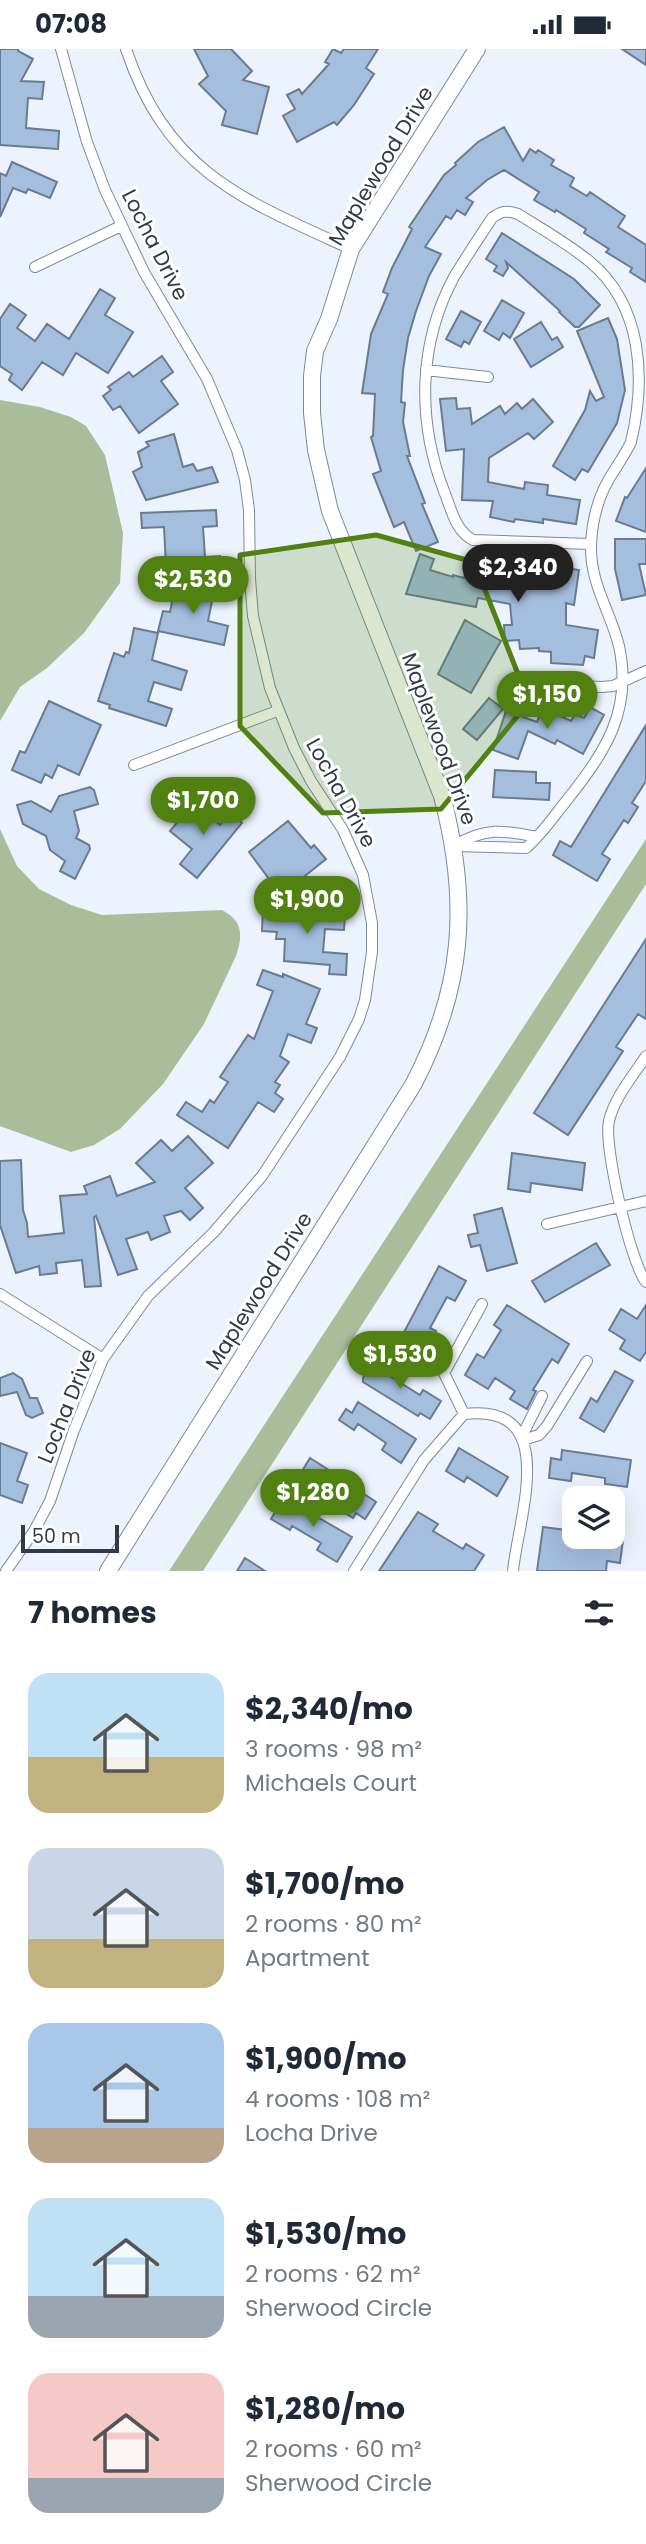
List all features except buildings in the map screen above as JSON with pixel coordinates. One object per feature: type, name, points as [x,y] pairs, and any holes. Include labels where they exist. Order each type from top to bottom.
[{"type":"street","name":"Locha Drive","points":[[6,1571],[34,1531],[50,1501],[74,1430],[103,1359],[148,1296],[214,1232],[262,1176],[340,1057],[359,1019],[371,972],[372,933],[363,875],[343,830],[305,770],[278,711],[260,652],[250,579],[249,510],[236,450],[207,379],[144,272],[121,226],[87,142],[61,49]]},
{"type":"street","points":[[126,49],[145,96],[161,123],[203,170],[255,205],[351,249]]},
{"type":"street","name":"Maplewood Drive","points":[[108,1571],[406,1097],[425,1063],[439,1029],[457,956],[459,882],[442,796],[334,522],[320,475],[312,413],[315,351],[329,319],[351,249],[477,49]]},
{"type":"street","points":[[454,846],[526,848],[605,748],[620,709],[622,680],[618,644],[594,575],[591,544],[599,502],[607,482],[629,445],[643,405],[645,363],[642,330],[619,293],[590,262],[518,214],[500,212],[492,218],[472,249],[445,296],[435,325],[426,370],[425,403],[429,444],[437,474],[458,528],[464,536],[472,540],[591,544]]},
{"type":"street","points":[[35,267],[121,226]]},
{"type":"street","points":[[426,370],[488,377]]},
{"type":"street","points":[[526,684],[591,688],[613,686],[646,671]]},
{"type":"street","points":[[134,765],[278,711]]},
{"type":"street","points":[[646,1056],[618,1100],[607,1129],[609,1150],[635,1262],[646,1282]]},
{"type":"street","points":[[547,1224],[646,1201]]},
{"type":"street","points":[[0,1294],[103,1359]]},
{"type":"street","points":[[464,1414],[444,1373],[482,1304]]},
{"type":"street","points":[[523,1438],[539,1435],[547,1426],[587,1360]]},
{"type":"street","points":[[523,1438],[542,1396]]},
{"type":"street","points":[[354,1571],[424,1460],[464,1414],[488,1413],[503,1418],[523,1438],[528,1458],[528,1484],[513,1571]]},
{"type":"highlighted area","points":[[376,535],[474,562],[529,702],[441,809],[323,813],[240,726],[240,555]]},
{"type":"shaded area","points":[[0,400],[40,407],[71,417],[86,426],[105,455],[123,533],[120,583],[84,633],[47,668],[20,687],[0,721]]},
{"type":"shaded area","points":[[0,829],[17,866],[39,889],[71,905],[102,915],[222,910],[234,919],[240,929],[236,956],[204,1024],[163,1084],[120,1129],[94,1145],[71,1152],[0,1126]]},
{"type":"shaded area","points":[[646,839],[646,884],[203,1571],[169,1571]]}]
